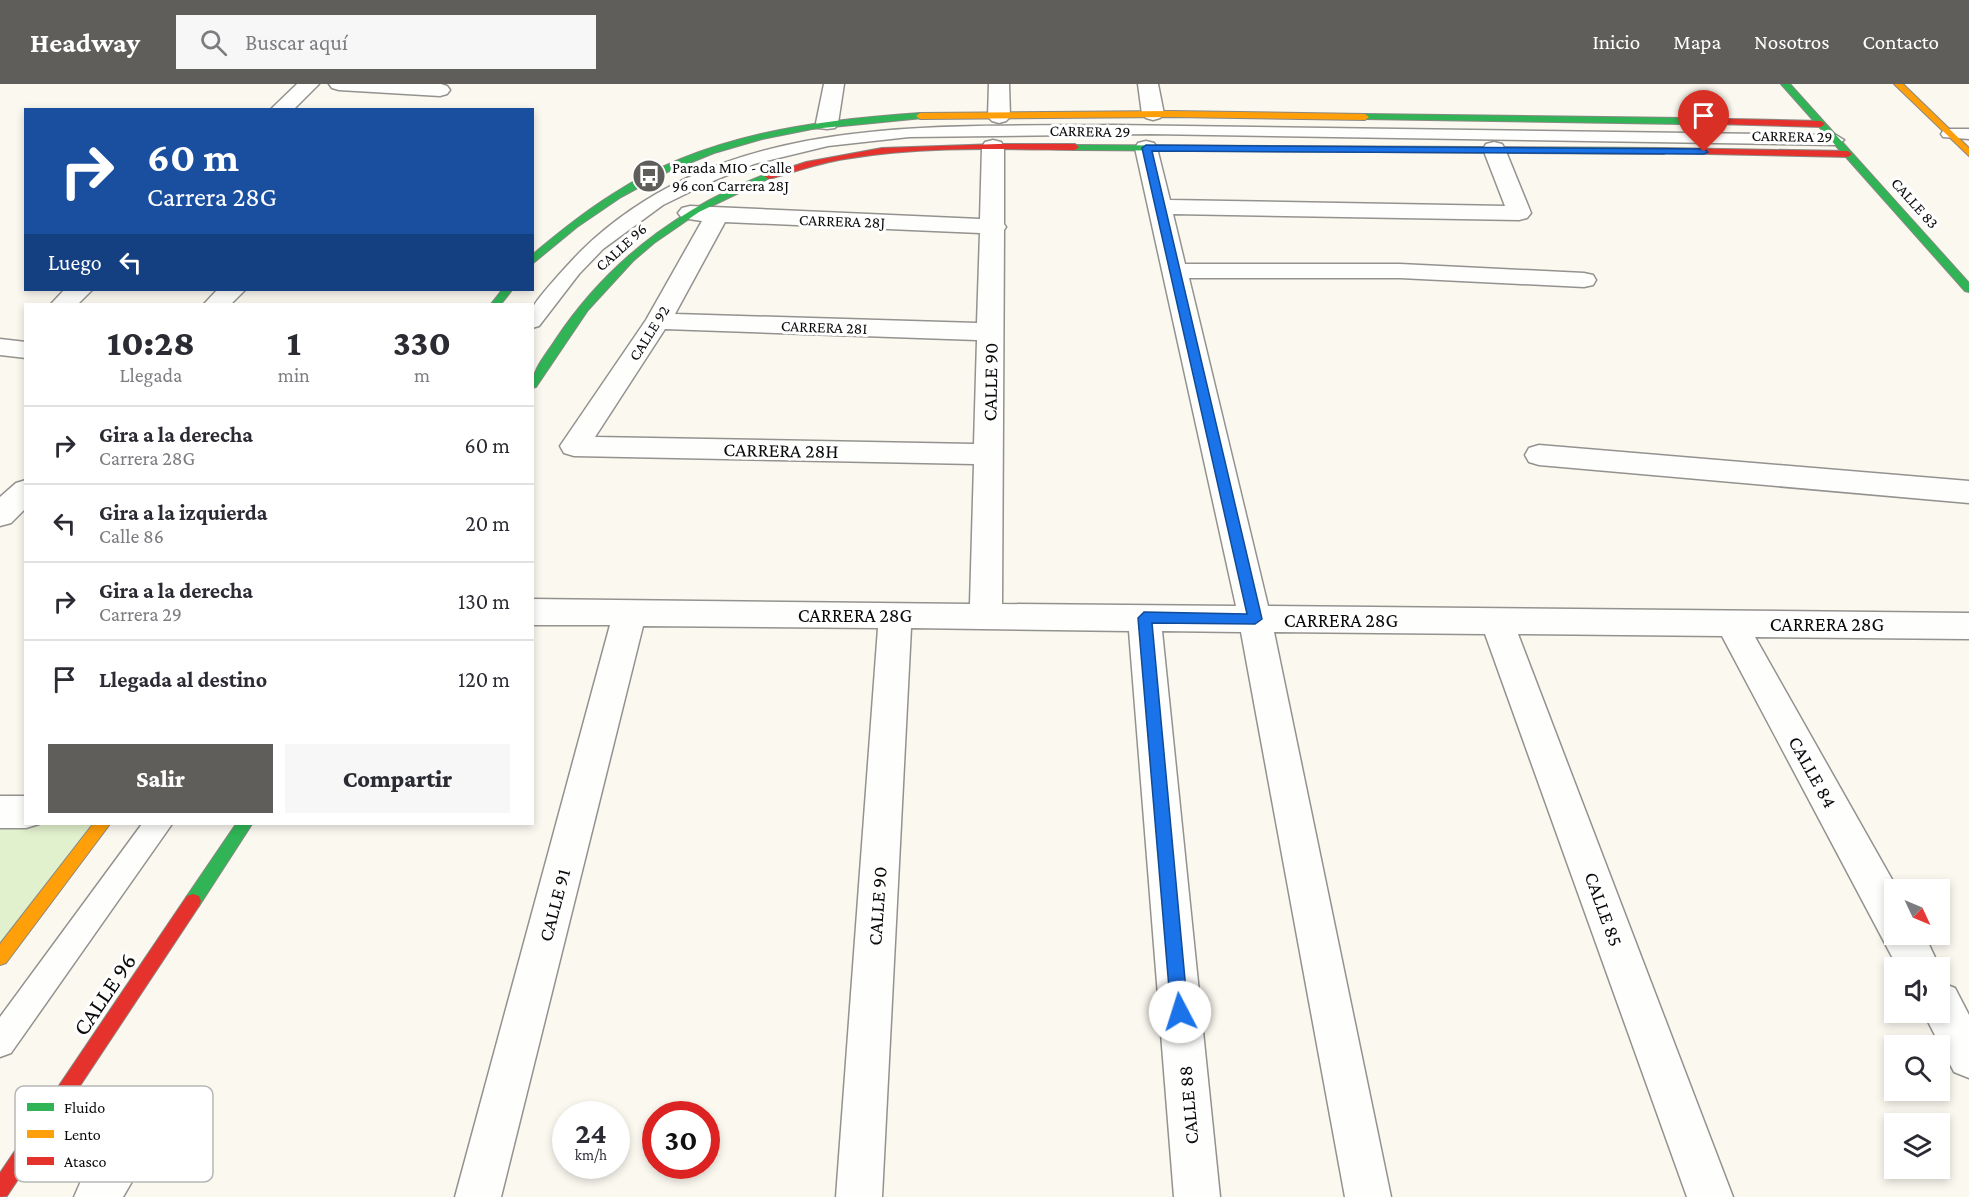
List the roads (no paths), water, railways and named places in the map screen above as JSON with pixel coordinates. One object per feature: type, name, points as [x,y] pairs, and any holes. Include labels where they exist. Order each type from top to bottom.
[{"type":"street","points":[[282,108],[309,84]]},
{"type":"street","points":[[339,84],[444,87]]},
{"type":"street","points":[[827,123],[834,84]]},
{"type":"street","points":[[999,84],[999,117]]},
{"type":"street","points":[[1148,84],[1153,114]]},
{"type":"street","name":"CALLE 83","points":[[1785,84],[1969,289]]},
{"type":"street","points":[[1898,84],[1934,120],[1950,127]]},
{"type":"street","points":[[422,108],[444,87]]},
{"type":"street","name":"CARRERA 29","points":[[534,259],[546,246],[588,212],[649,176],[694,157],[753,138],[827,123],[898,117],[1153,114],[1821,124]]},
{"type":"street","name":"CARRERA 29","points":[[768,176],[827,158],[877,150],[993,147],[1494,149],[1848,154]]},
{"type":"street","name":"CALLE 90","points":[[986,616],[990,332],[994,227],[993,147]]},
{"type":"street","points":[[1146,148],[1255,619],[1368,1197]]},
{"type":"street","points":[[1160,207],[1519,213],[1494,149]]},
{"type":"street","name":"CALLE 96","points":[[534,381],[576,317],[608,281],[647,244],[690,213],[768,176]]},
{"type":"street","name":"CARRERA 28J","points":[[690,213],[716,216],[994,227]]},
{"type":"street","name":"CALLE 92","points":[[574,446],[658,321],[716,216]]},
{"type":"street","points":[[1175,271],[1400,272],[1584,280]]},
{"type":"street","points":[[64,303],[78,291]]},
{"type":"street","points":[[217,303],[231,291]]},
{"type":"street","points":[[497,303],[506,291]]},
{"type":"street","name":"CARRERA 28I","points":[[658,321],[990,332]]},
{"type":"street","name":"CARRERA 28H","points":[[574,446],[989,454]]},
{"type":"street","points":[[1539,455],[1969,492]]},
{"type":"street","points":[[0,515],[24,492]]},
{"type":"street","name":"CARRERA 28G","points":[[534,612],[1969,626]]},
{"type":"street","name":"CALLE 91","points":[[478,1197],[630,613]]},
{"type":"street","name":"CALLE 90","points":[[859,1197],[895,615]]},
{"type":"street","name":"CALLE 88","points":[[1144,618],[1197,1197]]},
{"type":"street","name":"CALLE 85","points":[[1497,621],[1710,1197]]},
{"type":"street","name":"CALLE 84","points":[[1731,624],[1884,903]]},
{"type":"street","points":[[0,812],[24,812]]},
{"type":"street","points":[[0,957],[101,825]]},
{"type":"street","name":"CALLE 96","points":[[69,1086],[243,825]]},
{"type":"street","points":[[1950,1022],[1969,1057]]},
{"type":"street","name":"CALLE 96","points":[[0,1189],[15,1167]]},
{"type":"street","points":[[97,1197],[106,1182]]},
{"type":"lane","points":[[1950,127],[1968,146]]},
{"type":"lane","points":[[534,319],[577,265],[600,242],[633,217],[669,195],[748,160],[784,150],[863,134],[915,131],[1146,128],[1836,140]]},
{"type":"lane","points":[[0,1042],[157,825]]},
{"type":"place","name":"Parada MIO - Calle 96 con Carrera 28J","points":[[649,176]]}]
